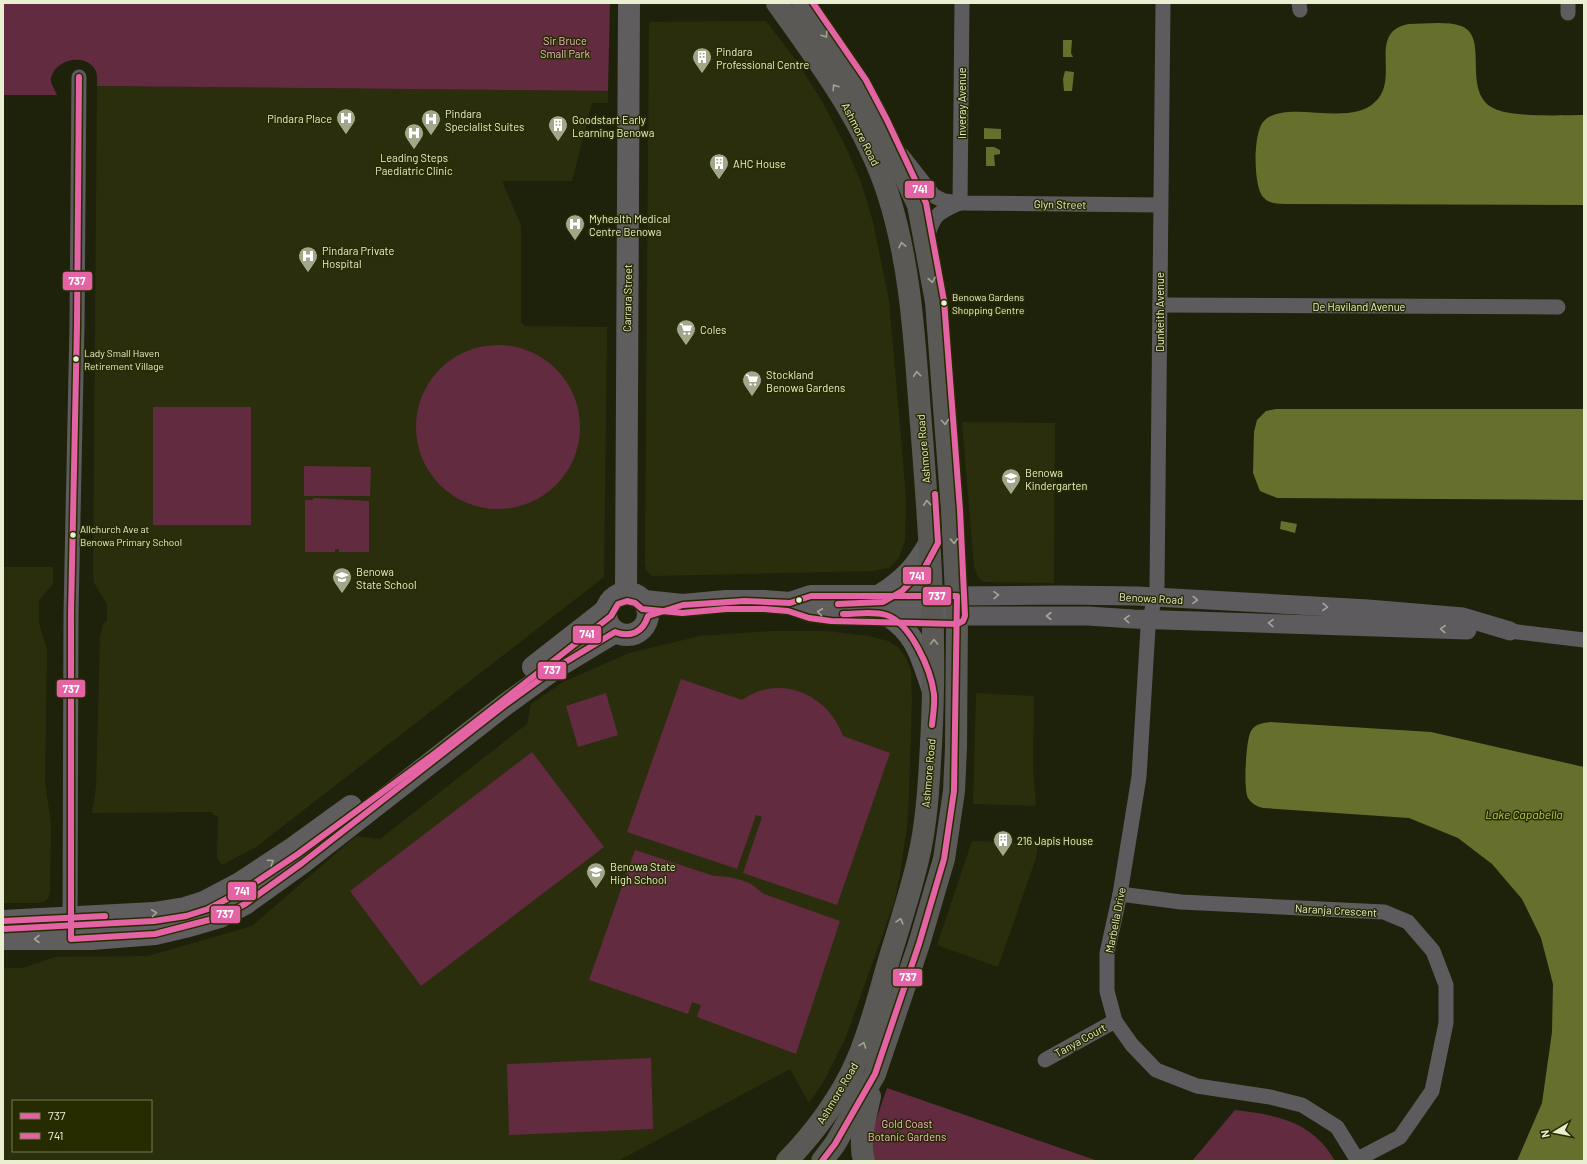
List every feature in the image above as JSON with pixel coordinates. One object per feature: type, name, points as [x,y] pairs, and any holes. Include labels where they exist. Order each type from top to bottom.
[{"type":"main road","name":"Carrara Street","points":[[630,3],[639,603]]},
{"type":"main road","name":"Ashmore Road","points":[[777,3],[842,97],[864,135],[876,163],[902,244],[911,304],[930,542],[933,605],[934,695],[928,789],[919,858],[870,1023],[856,1063],[836,1098],[805,1143],[788,1161]]},
{"type":"main road","name":"Ashmore Road","points":[[803,3],[859,84],[880,123],[918,205],[936,302],[952,511],[957,606],[956,747],[954,791],[944,859],[920,944],[875,1074],[835,1144],[822,1161]]},
{"type":"main road","points":[[930,542],[918,564],[897,585],[883,605],[912,636],[934,695]]},
{"type":"main road","name":"Benowa Road","points":[[639,603],[682,605],[744,601],[790,603],[811,596],[883,605],[957,606]]},
{"type":"main road","points":[[3,939],[185,908],[204,902],[240,883],[293,848],[416,758],[606,610],[613,598],[639,603],[644,627],[633,634],[621,634],[615,632],[608,622],[606,610]]},
{"type":"main road","points":[[3,921],[70,928],[120,937],[155,934],[189,926],[220,916],[245,904],[302,863],[506,704],[557,667],[615,632]]},
{"type":"main road","points":[[864,1161],[862,1154],[864,1125],[875,1074]]},
{"type":"street","name":"Inveray Avenue","points":[[960,203],[962,3]]},
{"type":"street","name":"Dunkeith Avenue","points":[[1152,620],[1156,598],[1163,3]]},
{"type":"street","points":[[70,928],[71,613],[77,325],[79,77]]},
{"type":"street","name":"Glyn Street","points":[[880,123],[934,196],[944,201],[960,203],[1160,205]]},
{"type":"street","name":"Glyn Street","points":[[925,243],[931,222],[940,211],[960,203]]},
{"type":"street","name":"De Haviland Avenue","points":[[1160,305],[1558,307]]},
{"type":"street","name":"Benowa Road","points":[[957,606],[1058,594],[1156,598],[1368,609],[1463,617],[1510,631]]},
{"type":"street","name":"Benowa Road","points":[[957,606],[1152,620],[1510,631],[1584,640]]},
{"type":"street","name":"Marbella Drive","points":[[1152,620],[1148,628],[1139,777],[1120,894],[1107,953],[1106,991],[1115,1021],[1132,1045],[1156,1070],[1197,1086],[1270,1097],[1302,1105],[1337,1127],[1358,1160]]},
{"type":"street","name":"Naranja Crescent","points":[[1120,894],[1181,902],[1384,912],[1408,922],[1433,951],[1446,985],[1446,1023],[1432,1091],[1400,1136],[1358,1160]]},
{"type":"street","name":"Tanya Court","points":[[1045,1060],[1115,1021]]},
{"type":"shaded area","points":[[766,21],[798,63],[823,103],[844,143],[861,182],[873,222],[889,301],[906,500],[905,541],[899,558],[889,568],[873,571],[652,576],[646,570],[645,562],[649,22]]},
{"type":"shaded area","points":[[97,86],[608,91],[608,103],[592,103],[572,181],[502,181],[521,225],[521,322],[525,326],[607,327],[604,577],[256,847],[222,865],[217,858],[218,816],[213,815],[212,812],[92,813],[96,787],[100,637],[103,624],[107,621],[107,604],[94,583],[93,574]]},
{"type":"shaded area","name":"Benowa Kindergarten","points":[[962,422],[1055,423],[1054,583],[984,582],[978,577],[974,567]]},
{"type":"shaded area","points":[[3,567],[53,567],[53,584],[39,600],[39,623],[47,650],[45,782],[51,823],[50,891],[49,897],[44,902],[39,903],[3,903]]},
{"type":"shaded area","name":"Benowa State High School","points":[[771,631],[827,631],[869,636],[888,641],[898,647],[906,658],[911,670],[912,700],[908,819],[900,875],[894,903],[846,1037],[823,1083],[809,1103],[790,1069],[618,1161],[3,1161],[3,968],[23,968],[55,957],[148,956],[252,926],[356,836],[380,839],[527,724],[531,704],[563,682],[629,653],[700,636]]},
{"type":"shaded area","points":[[976,693],[1034,696],[1033,766],[1036,806],[973,804]]},
{"type":"shaded area","points":[[972,841],[1038,844],[1036,858],[998,967],[937,945]]},
{"type":"green space","name":"Sir Bruce Small Park","points":[[3,3],[610,3],[608,91],[97,86],[97,74],[94,68],[89,63],[77,60],[63,63],[54,72],[51,80],[57,95],[3,95]]},
{"type":"green space","points":[[490,345],[506,345],[522,348],[537,354],[550,363],[562,375],[571,388],[577,403],[580,427],[579,443],[571,466],[562,479],[550,491],[537,500],[522,506],[506,509],[490,509],[474,506],[459,500],[446,491],[434,479],[425,466],[419,451],[416,435],[416,419],[419,403],[425,388],[434,375],[446,363],[459,354],[474,348]]},
{"type":"green space","points":[[153,407],[251,407],[251,525],[153,525]]},
{"type":"green space","points":[[304,466],[371,467],[370,496],[304,496]]},
{"type":"green space","points":[[313,498],[369,501],[369,552],[339,552],[339,549],[335,549],[335,552],[305,552],[305,500],[313,500]]},
{"type":"green space","points":[[681,679],[742,700],[757,692],[772,688],[787,688],[801,692],[814,699],[826,709],[836,721],[843,736],[890,753],[837,905],[743,873],[762,817],[756,815],[737,869],[627,832]]},
{"type":"green space","points":[[606,693],[618,735],[578,747],[566,706]]},
{"type":"green space","points":[[532,752],[604,847],[421,986],[350,891]]},
{"type":"green space","points":[[635,850],[714,876],[729,877],[741,880],[751,884],[764,894],[840,921],[796,1054],[697,1017],[701,1005],[692,1002],[688,1014],[589,980]]},
{"type":"green space","points":[[651,1058],[653,1129],[509,1135],[507,1064]]},
{"type":"green space","name":"Gold Coast Botanic Gardens","points":[[887,1088],[1098,1161],[862,1161]]},
{"type":"green space","points":[[1235,1110],[1265,1114],[1292,1122],[1316,1137],[1335,1161],[1192,1161]]},
{"type":"water","points":[[1409,24],[1455,24],[1461,26],[1469,32],[1474,41],[1476,77],[1479,89],[1484,100],[1493,108],[1524,115],[1584,115],[1584,205],[1285,204],[1270,202],[1263,197],[1257,182],[1256,147],[1260,127],[1264,121],[1274,115],[1287,112],[1350,113],[1363,109],[1375,102],[1382,92],[1385,81],[1386,46],[1389,36],[1396,29]]},
{"type":"water","points":[[1063,40],[1072,40],[1071,53],[1073,57],[1063,57]]},
{"type":"water","points":[[1065,71],[1074,72],[1072,91],[1064,91],[1063,79]]},
{"type":"water","points":[[984,128],[1001,129],[1001,139],[984,139]]},
{"type":"water","points":[[986,147],[994,147],[1000,150],[1000,154],[994,155],[995,166],[986,166]]},
{"type":"water","points":[[1276,409],[1584,409],[1584,500],[1277,498],[1260,491],[1253,473],[1254,432],[1257,420],[1266,411]]},
{"type":"water","points":[[1281,521],[1297,524],[1295,533],[1280,529]]},
{"type":"water","name":"Lake Capabella","points":[[1270,722],[1431,732],[1584,767],[1584,1161],[1517,1161],[1542,1103],[1552,1032],[1553,984],[1541,938],[1522,899],[1492,864],[1458,838],[1409,818],[1263,808],[1251,802],[1246,793],[1245,775],[1249,736],[1251,731],[1259,724]]},
{"type":"transit line","name":"741","points":[[3,929],[154,921],[186,916],[208,909],[244,890],[298,854],[430,757],[611,616],[618,604],[627,601],[635,603],[642,609],[682,613],[726,609],[764,609],[788,611],[809,618],[831,621],[957,624],[963,621],[965,616],[960,510],[944,301],[926,203],[887,120],[866,80],[813,3]]},
{"type":"transit line","name":"737","points":[[79,77],[77,325],[71,613],[71,939],[155,934],[220,917],[245,904],[302,863],[506,704],[557,667],[615,632],[621,634],[631,634],[640,630],[646,622],[648,616],[683,605],[744,601],[790,603],[811,596],[957,596],[954,791],[944,859],[919,944],[875,1074],[835,1144],[822,1161]]},
{"type":"transit line","name":"741","points":[[838,604],[883,602],[902,591],[924,569],[938,543],[935,494]]},
{"type":"transit line","name":"737","points":[[843,614],[870,613],[886,615],[904,627],[918,648],[929,673],[934,694],[932,725]]},
{"type":"transit line","name":"737","points":[[3,921],[105,916]]},
{"type":"place","name":"Pindara Professional Centre","points":[[702,74]]},
{"type":"place","name":"Pindara Place","points":[[346,135]]},
{"type":"place","name":"Pindara Specialist Suites","points":[[431,136]]},
{"type":"place","name":"Goodstart Early Learning Benowa","points":[[558,142]]},
{"type":"place","name":"Leading Steps Paediatric Clinic","points":[[414,150]]},
{"type":"place","name":"AHC House","points":[[719,180]]},
{"type":"place","name":"Myhealth Medical Centre Benowa","points":[[575,241]]},
{"type":"place","name":"Pindara Private Hospital","points":[[308,273]]},
{"type":"place","name":"Benowa Gardens Shopping Centre","points":[[944,303]]},
{"type":"place","name":"Coles","points":[[686,346]]},
{"type":"place","name":"Lady Small Haven Retirement Village","points":[[76,359]]},
{"type":"place","name":"Stockland Benowa Gardens","points":[[752,397]]},
{"type":"place","name":"Benowa Kindergarten","points":[[1011,495]]},
{"type":"place","name":"Allchurch Ave at Benowa Primary School","points":[[73,535]]},
{"type":"place","name":"Benowa State School","points":[[342,594]]},
{"type":"place","name":"216 Japis House","points":[[1003,857]]},
{"type":"place","name":"Benowa State High School","points":[[596,889]]}]
